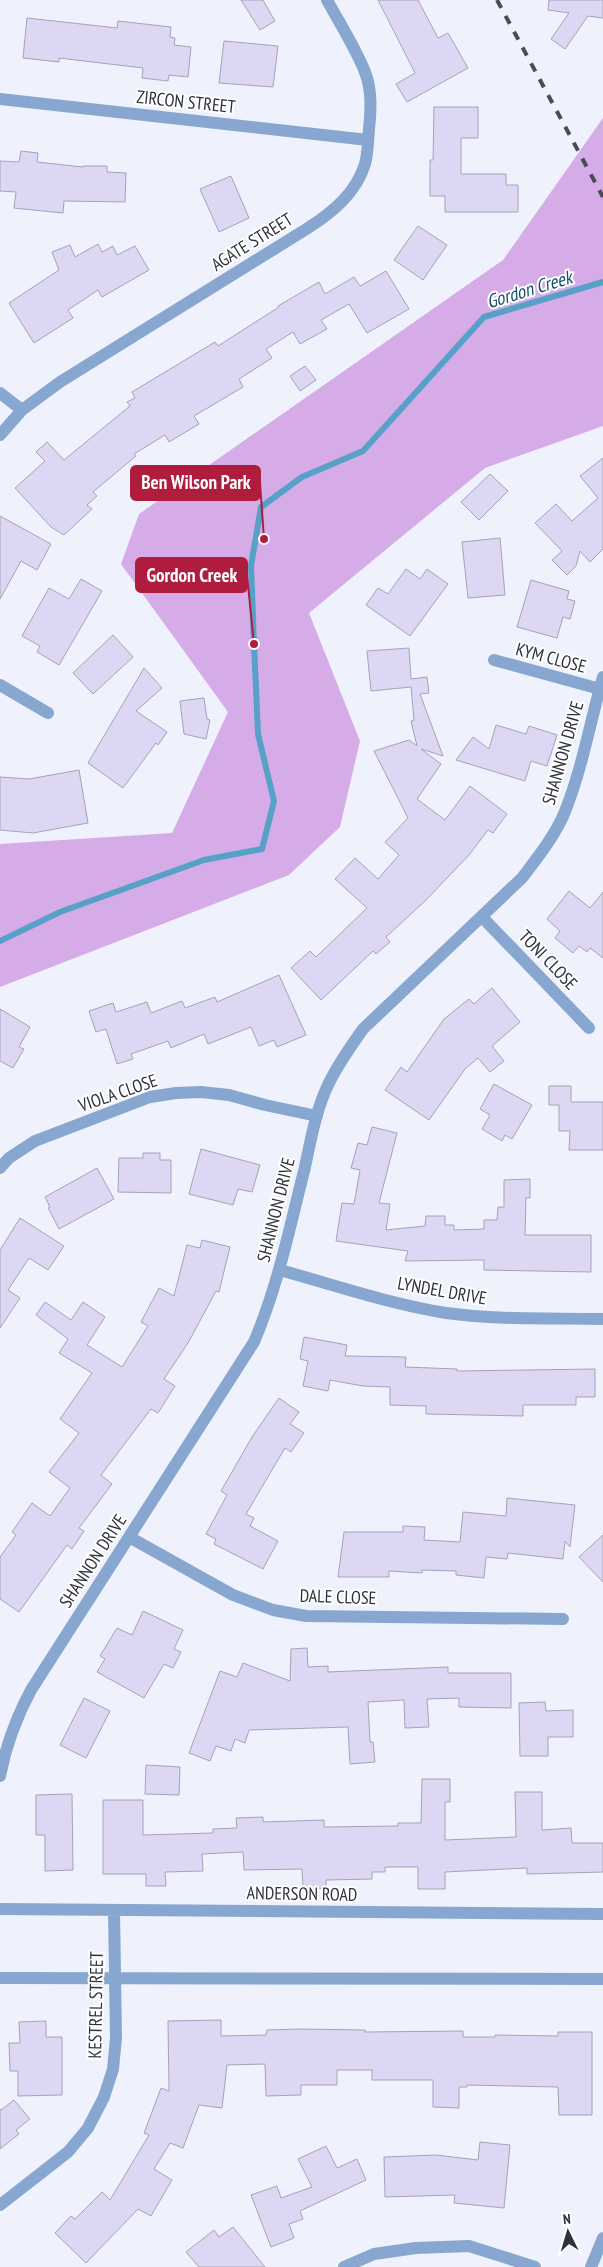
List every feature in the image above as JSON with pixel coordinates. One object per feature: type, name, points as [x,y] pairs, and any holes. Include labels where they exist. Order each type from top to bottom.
[{"type":"street","name":"AGATE STREET","points":[[0,435],[22,410],[60,382],[328,215],[345,199],[357,182],[366,162],[370,92],[365,73],[328,0]]},
{"type":"street","name":"ZIRCON STREET","points":[[0,99],[368,140]]},
{"type":"street","points":[[0,393],[22,410]]},
{"type":"street","name":"KYM CLOSE","points":[[494,660],[601,683]]},
{"type":"street","name":"SHANNON DRIVE","points":[[0,1776],[15,1721],[31,1690],[254,1342],[268,1309],[280,1270],[317,1116],[328,1084],[344,1056],[363,1029],[522,878],[543,850],[564,815],[575,782],[601,683]]},
{"type":"street","points":[[0,684],[48,713]]},
{"type":"street","name":"TONI CLOSE","points":[[482,917],[588,1028]]},
{"type":"street","name":"VIOLA CLOSE","points":[[0,1168],[9,1158],[34,1141],[150,1098],[176,1092],[229,1095],[265,1106],[317,1116]]},
{"type":"street","name":"LYNDEL DRIVE","points":[[280,1270],[445,1312],[492,1318],[603,1319]]},
{"type":"street","name":"DALE CLOSE","points":[[130,1537],[234,1596],[273,1610],[306,1616],[563,1619]]},
{"type":"street","name":"ANDERSON ROAD","points":[[0,1909],[603,1914]]},
{"type":"street","name":"KESTREL STREET","points":[[0,2205],[68,2152],[88,2128],[104,2097],[113,2070],[116,2038],[114,1910]]},
{"type":"street","points":[[0,1978],[603,1979]]},
{"type":"street","points":[[591,2267],[603,2238]]},
{"type":"street","points":[[344,2267],[374,2254],[416,2248],[469,2246],[535,2267]]},
{"type":"shaded area","points":[[603,118],[603,426],[485,468],[309,613],[360,741],[340,827],[289,875],[0,987],[0,844],[172,833],[228,712],[121,564],[139,514],[503,260]]},
{"type":"building","points":[[241,0],[263,0],[275,21],[260,30]]},
{"type":"building","points":[[378,0],[418,0],[438,38],[448,33],[468,68],[407,102],[396,84],[415,73]]},
{"type":"building","points":[[549,0],[603,0],[603,18],[588,16],[565,49],[551,39],[569,13],[548,10]]},
{"type":"building","points":[[27,18],[117,28],[118,21],[171,27],[170,37],[175,38],[174,45],[191,47],[188,77],[169,75],[168,81],[142,78],[143,68],[59,58],[59,62],[23,58]]},
{"type":"building","points":[[224,41],[278,46],[273,87],[219,83]]},
{"type":"building","points":[[434,107],[478,107],[478,138],[461,138],[461,174],[506,174],[506,185],[518,185],[518,212],[445,212],[445,196],[430,196],[430,160],[433,160]]},
{"type":"building","points":[[21,151],[38,153],[37,162],[83,167],[107,166],[107,172],[126,173],[125,202],[64,201],[63,213],[14,208],[16,192],[0,191],[0,161],[19,162]]},
{"type":"building","points":[[231,176],[249,218],[219,232],[200,189]]},
{"type":"building","points":[[418,226],[447,245],[423,280],[394,260]]},
{"type":"building","points":[[98,244],[102,252],[113,246],[117,255],[135,246],[149,270],[102,297],[98,290],[68,310],[73,318],[34,343],[9,303],[59,270],[52,252],[70,245],[75,257]]},
{"type":"building","points":[[386,271],[409,309],[367,333],[349,304],[321,320],[327,329],[300,344],[293,332],[266,349],[272,358],[239,379],[243,387],[194,416],[199,424],[169,442],[165,435],[134,454],[136,456],[93,492],[97,496],[87,505],[92,509],[64,535],[51,527],[15,488],[45,461],[36,452],[47,442],[64,460],[130,406],[127,402],[135,398],[132,392],[215,342],[218,346],[278,306],[319,282],[325,294],[354,277],[360,286]]},
{"type":"building","points":[[305,366],[316,380],[300,391],[290,376]]},
{"type":"building","points":[[603,458],[603,549],[590,562],[580,551],[576,566],[567,575],[552,560],[562,551],[535,523],[556,504],[572,521],[598,498],[580,476]]},
{"type":"building","points":[[490,474],[508,491],[479,520],[461,502]]},
{"type":"building","points":[[0,516],[51,544],[37,570],[21,561],[0,599]]},
{"type":"building","points":[[500,538],[505,595],[468,598],[462,542]]},
{"type":"building","points":[[406,569],[420,579],[427,569],[448,584],[410,636],[366,605],[378,588],[388,594]]},
{"type":"building","points":[[81,579],[102,591],[59,665],[37,652],[40,646],[22,636],[49,588],[69,599]]},
{"type":"building","points":[[531,580],[569,591],[567,599],[575,601],[570,619],[563,617],[557,638],[517,627]]},
{"type":"building","points":[[113,635],[133,657],[93,694],[73,673]]},
{"type":"building","points":[[409,648],[411,679],[427,677],[429,693],[420,694],[443,756],[421,749],[441,764],[417,799],[445,820],[470,786],[507,814],[493,833],[488,830],[469,855],[425,901],[386,937],[390,942],[376,954],[373,951],[321,1000],[291,968],[310,951],[316,957],[367,908],[335,879],[355,858],[378,879],[399,855],[385,842],[408,818],[374,751],[409,740],[417,746],[411,721],[414,720],[411,687],[371,691],[367,651]]},
{"type":"building","points":[[144,668],[162,688],[136,711],[167,732],[158,745],[156,743],[123,788],[88,763]]},
{"type":"building","points":[[204,698],[207,719],[210,720],[206,739],[184,734],[180,701]]},
{"type":"building","points":[[496,725],[526,734],[529,726],[557,735],[547,766],[531,761],[525,781],[456,760],[473,737],[489,749]]},
{"type":"building","points":[[79,770],[88,823],[33,833],[0,830],[0,777],[29,779]]},
{"type":"building","points":[[569,891],[590,908],[603,892],[603,958],[590,948],[587,952],[579,946],[573,953],[555,938],[560,931],[547,919]]},
{"type":"building","points":[[279,975],[306,1035],[277,1047],[274,1040],[259,1046],[251,1027],[208,1044],[204,1034],[171,1048],[168,1041],[131,1054],[133,1059],[117,1064],[106,1029],[96,1032],[89,1011],[113,1003],[116,1012],[147,1002],[151,1013],[182,1001],[185,1008],[215,997],[217,1002]]},
{"type":"building","points":[[492,988],[520,1022],[492,1046],[504,1061],[490,1072],[478,1058],[465,1069],[429,1120],[385,1090],[401,1067],[407,1072],[444,1019],[469,999],[474,1004]]},
{"type":"building","points":[[0,1009],[30,1027],[19,1047],[24,1049],[13,1068],[0,1061]]},
{"type":"building","points":[[494,1084],[532,1105],[512,1139],[505,1135],[502,1141],[482,1129],[490,1115],[480,1109]]},
{"type":"building","points":[[549,1086],[571,1086],[571,1102],[603,1102],[603,1150],[569,1150],[570,1131],[559,1131],[559,1105],[549,1105]]},
{"type":"building","points":[[372,1127],[397,1133],[379,1203],[390,1204],[386,1230],[425,1226],[426,1216],[445,1216],[445,1225],[454,1225],[454,1230],[484,1229],[484,1220],[497,1220],[498,1207],[504,1207],[504,1180],[530,1179],[530,1198],[526,1198],[525,1235],[591,1235],[591,1272],[484,1270],[484,1260],[405,1261],[408,1251],[336,1241],[342,1203],[354,1204],[360,1170],[351,1168],[358,1143],[367,1145]]},
{"type":"building","points":[[201,1149],[260,1165],[252,1192],[238,1189],[233,1205],[189,1194]]},
{"type":"building","points":[[143,1153],[160,1153],[160,1160],[171,1160],[171,1193],[118,1192],[119,1158],[143,1158]]},
{"type":"building","points":[[97,1168],[114,1199],[59,1229],[48,1208],[50,1207],[45,1197]]},
{"type":"building","points":[[20,1218],[64,1246],[48,1270],[29,1258],[8,1290],[20,1298],[0,1328],[0,1250]]},
{"type":"building","points":[[202,1240],[230,1247],[219,1292],[216,1291],[188,1343],[164,1379],[175,1386],[158,1413],[151,1409],[101,1475],[112,1484],[79,1528],[84,1531],[72,1549],[67,1545],[19,1612],[0,1599],[0,1557],[16,1535],[12,1532],[32,1503],[50,1516],[70,1488],[49,1472],[79,1433],[60,1419],[92,1373],[59,1353],[68,1339],[36,1315],[45,1302],[71,1320],[83,1302],[105,1317],[87,1345],[122,1367],[148,1326],[141,1322],[159,1288],[174,1296],[187,1245],[200,1248]]},
{"type":"building","points":[[304,1337],[347,1345],[345,1356],[406,1357],[405,1367],[457,1369],[457,1371],[595,1369],[595,1397],[576,1397],[576,1405],[523,1405],[523,1416],[426,1414],[426,1406],[390,1405],[390,1387],[363,1386],[330,1380],[328,1391],[303,1386],[308,1361],[300,1359]]},
{"type":"building","points":[[279,1398],[299,1412],[290,1424],[304,1433],[291,1452],[285,1448],[246,1514],[254,1518],[250,1526],[278,1541],[263,1569],[214,1544],[216,1539],[206,1534],[227,1495],[221,1491],[252,1437]]},
{"type":"building","points":[[507,1498],[575,1505],[570,1547],[565,1541],[563,1559],[508,1553],[507,1559],[486,1557],[484,1578],[456,1575],[456,1571],[422,1570],[422,1573],[389,1571],[389,1577],[338,1577],[344,1532],[403,1532],[403,1526],[425,1527],[424,1540],[460,1542],[463,1512],[506,1516]]},
{"type":"building","points":[[603,1535],[603,1582],[579,1557]]},
{"type":"building","points":[[143,1611],[183,1630],[174,1649],[181,1652],[173,1668],[164,1664],[144,1698],[97,1672],[105,1659],[100,1656],[117,1628],[132,1635]]},
{"type":"building","points":[[307,1648],[308,1667],[328,1666],[328,1672],[448,1667],[448,1673],[511,1673],[511,1708],[459,1707],[459,1698],[427,1699],[429,1727],[405,1728],[404,1700],[368,1702],[370,1742],[373,1742],[375,1762],[350,1764],[348,1727],[249,1730],[245,1743],[235,1739],[231,1751],[216,1746],[210,1761],[189,1753],[220,1671],[237,1677],[243,1663],[290,1681],[291,1649]]},
{"type":"building","points":[[84,1698],[110,1711],[86,1758],[60,1745]]},
{"type":"building","points":[[545,1702],[546,1711],[573,1710],[573,1737],[548,1737],[548,1756],[520,1756],[519,1703]]},
{"type":"building","points":[[146,1765],[180,1767],[179,1795],[145,1794]]},
{"type":"building","points":[[422,1779],[450,1779],[450,1802],[445,1802],[445,1840],[516,1837],[515,1792],[542,1792],[542,1830],[571,1828],[572,1843],[603,1843],[603,1872],[527,1874],[527,1868],[445,1872],[445,1889],[418,1889],[418,1867],[385,1867],[385,1872],[372,1872],[372,1879],[326,1880],[326,1888],[303,1889],[302,1869],[244,1870],[243,1852],[202,1854],[203,1871],[165,1872],[166,1886],[146,1886],[146,1874],[103,1874],[103,1800],[143,1800],[143,1835],[213,1833],[213,1829],[237,1828],[236,1818],[263,1817],[263,1822],[324,1820],[324,1827],[398,1826],[398,1823],[421,1823]]},
{"type":"building","points":[[72,1794],[73,1870],[45,1871],[45,1835],[36,1835],[36,1795]]},
{"type":"building","points":[[221,2020],[221,2036],[266,2035],[267,2030],[299,2029],[365,2030],[365,2032],[463,2031],[463,2037],[495,2037],[495,2035],[558,2036],[558,2032],[592,2032],[592,2115],[559,2115],[558,2087],[467,2085],[467,2087],[459,2087],[459,2108],[433,2107],[433,2080],[372,2080],[372,2070],[337,2070],[337,2085],[301,2085],[301,2095],[266,2096],[265,2064],[227,2065],[222,2108],[199,2105],[183,2148],[170,2143],[154,2169],[172,2180],[151,2216],[138,2209],[86,2263],[55,2233],[71,2216],[75,2219],[102,2192],[110,2200],[149,2135],[144,2133],[161,2088],[169,2091],[168,2021]]},
{"type":"building","points":[[46,2021],[46,2037],[62,2037],[62,2095],[18,2096],[18,2071],[10,2071],[9,2043],[20,2043],[19,2022]]},
{"type":"building","points":[[14,2100],[30,2119],[16,2130],[19,2134],[0,2149],[0,2109]]},
{"type":"building","points":[[480,2142],[510,2145],[504,2208],[454,2203],[455,2195],[385,2197],[384,2157],[436,2155],[478,2160]]},
{"type":"building","points":[[326,2146],[337,2168],[357,2159],[366,2180],[300,2211],[303,2219],[289,2224],[294,2238],[271,2247],[251,2195],[277,2186],[281,2198],[312,2187],[298,2159]]},
{"type":"building","points":[[233,2227],[265,2267],[199,2267],[186,2252],[214,2230],[219,2237]]},
{"type":"waterway","name":"Gordon Creek","points":[[0,941],[60,912],[204,860],[262,849],[274,801],[258,734],[254,644],[251,566],[261,507],[302,477],[363,451],[484,317],[603,282]]},
{"type":"railway","points":[[497,0],[603,197]]},
{"type":"place","name":"Ben Wilson Park","points":[[264,539]]},
{"type":"place","name":"Gordon Creek","points":[[254,644]]}]
